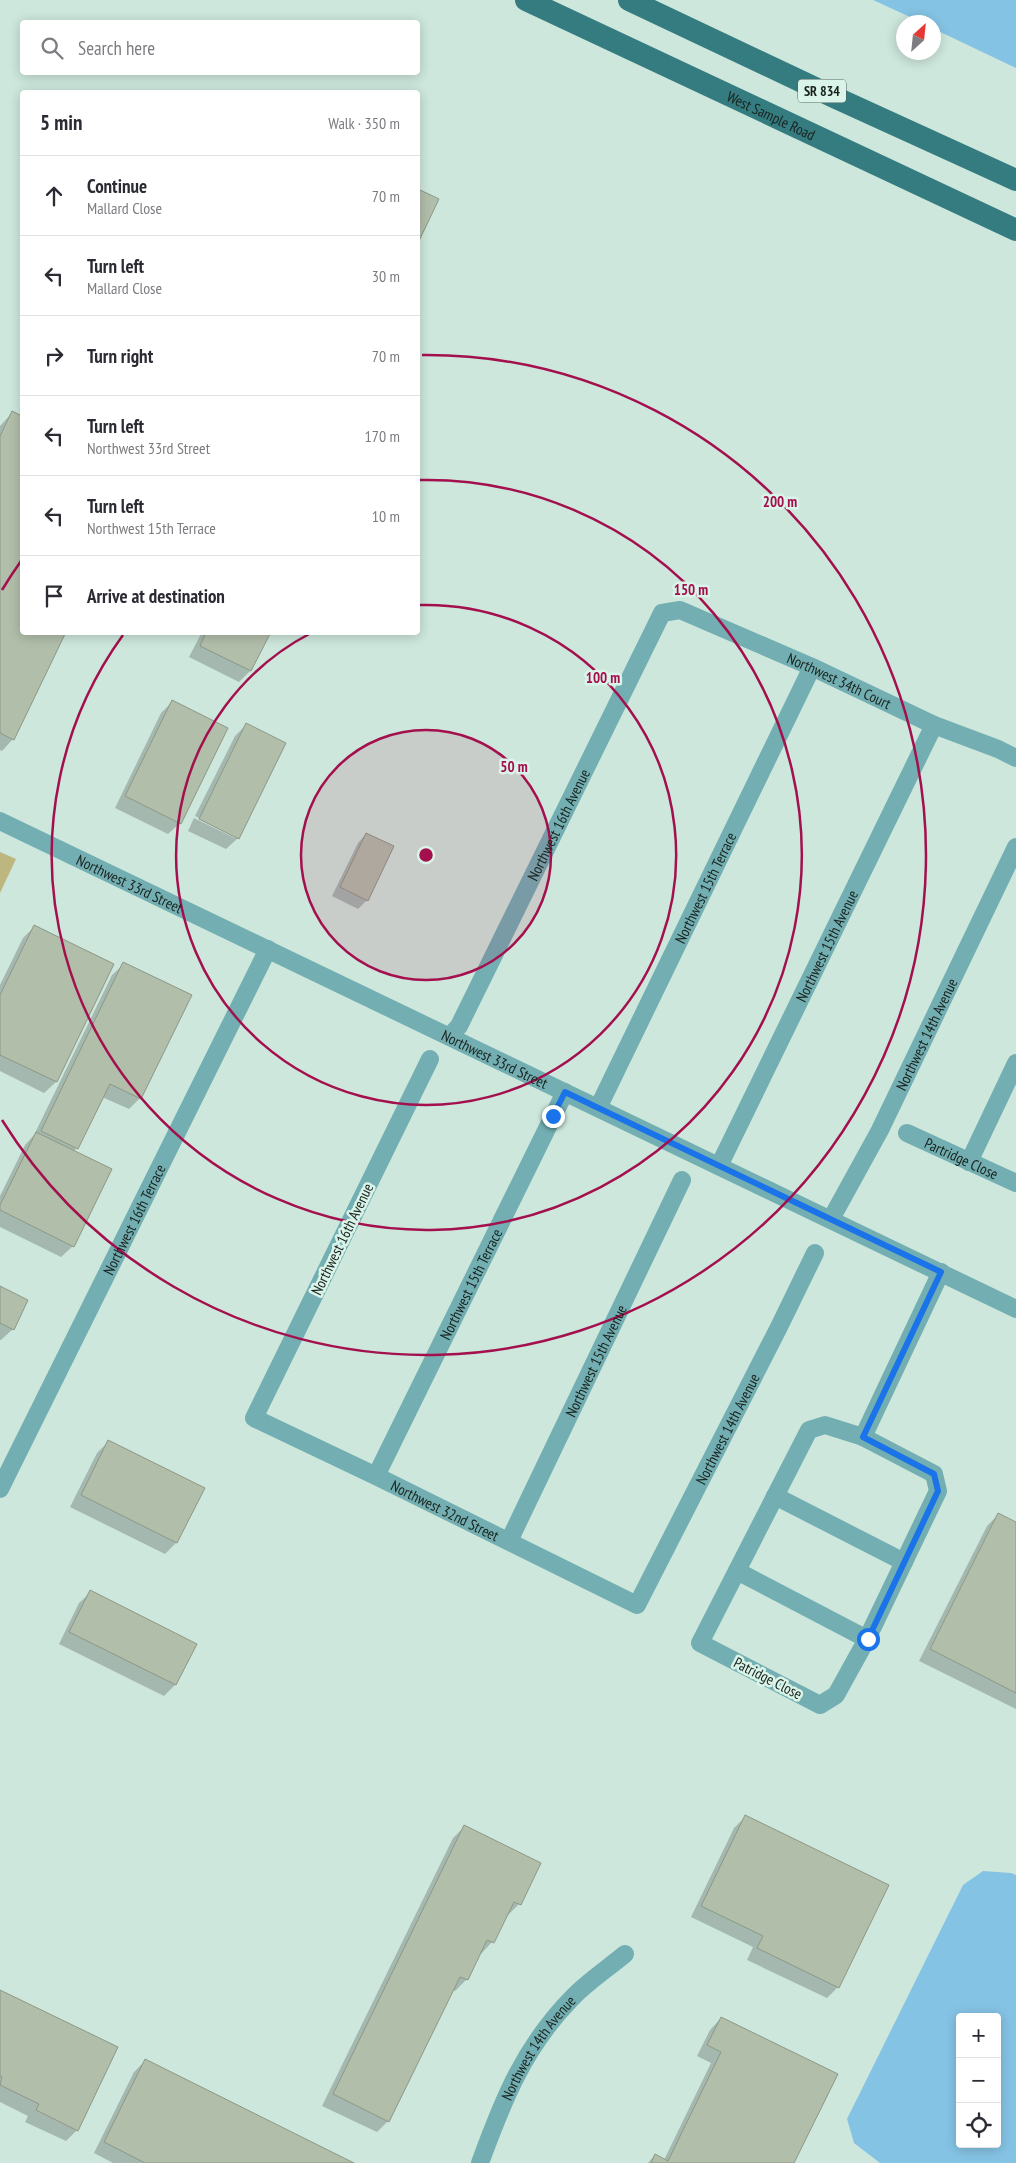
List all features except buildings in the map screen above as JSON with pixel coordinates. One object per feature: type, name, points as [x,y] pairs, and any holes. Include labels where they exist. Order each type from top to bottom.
[{"type":"main road","name":"West Sample Road","points":[[526,0],[1016,230]]},
{"type":"main road","name":"SR 834","points":[[629,0],[834,98],[1016,180]]},
{"type":"street","name":"Northwest 34th Court","points":[[662,613],[680,610],[812,667],[934,726],[998,749],[1016,758]]},
{"type":"street","name":"Northwest 16th Avenue","points":[[450,1036],[459,1026],[662,613]]},
{"type":"street","name":"Northwest 15th Terrace","points":[[598,1108],[812,667]]},
{"type":"street","name":"Northwest 15th Avenue","points":[[719,1166],[934,726]]},
{"type":"street","name":"Northwest 33rd Street","points":[[0,822],[450,1036],[1016,1309]]},
{"type":"street","name":"Northwest 14th Avenue","points":[[831,1219],[880,1130],[1016,847]]},
{"type":"street","name":"Northwest 16th Terrace","points":[[0,1489],[268,949]]},
{"type":"street","name":"Northwest 16th Avenue","points":[[254,1418],[430,1059]]},
{"type":"street","points":[[968,1162],[1016,1062]]},
{"type":"street","name":"Northwest 15th Terrace","points":[[376,1476],[565,1092]]},
{"type":"street","name":"Partridge Close","points":[[907,1133],[1016,1183]]},
{"type":"street","name":"Northwest 15th Avenue","points":[[509,1541],[682,1180]]},
{"type":"street","name":"Northwest 14th Avenue","points":[[637,1605],[815,1253]]},
{"type":"street","points":[[863,1437],[941,1272]]},
{"type":"street","name":"Northwest 32nd Street","points":[[254,1418],[637,1605]]},
{"type":"street","points":[[825,1425],[863,1437],[934,1474],[938,1491],[868,1639],[737,1571],[809,1430],[825,1425]]},
{"type":"street","points":[[775,1496],[904,1562]]},
{"type":"street","name":"Patridge Close","points":[[737,1571],[700,1644],[820,1705],[836,1695],[868,1639]]},
{"type":"street","name":"Northwest 14th Avenue","points":[[480,2163],[504,2098],[531,2047],[572,1998],[625,1954]]},
{"type":"shaded area","points":[[0,852],[16,859],[0,893]]},
{"type":"water","points":[[873,0],[1016,0],[1016,68],[941,32],[941,15],[906,15]]},
{"type":"water","points":[[983,1871],[1016,1875],[1016,2163],[880,2163],[854,2143],[847,2119],[963,1885]]},
{"type":"route","points":[[553,1116],[565,1092],[941,1272],[863,1437],[934,1474],[938,1491],[868,1639]]}]
